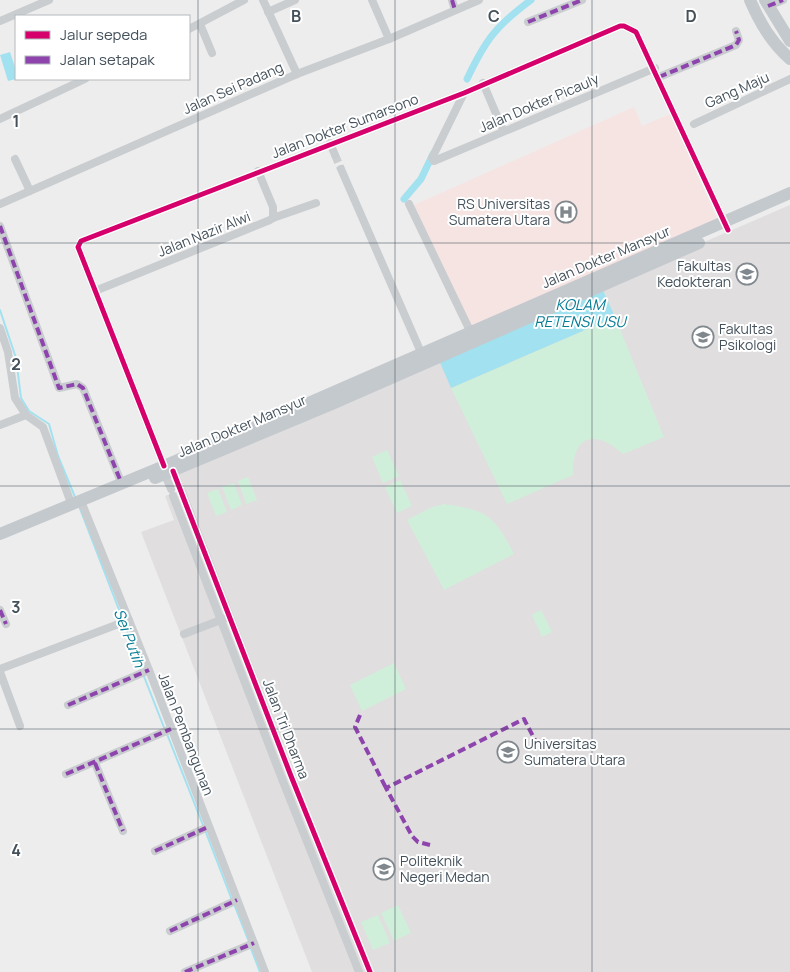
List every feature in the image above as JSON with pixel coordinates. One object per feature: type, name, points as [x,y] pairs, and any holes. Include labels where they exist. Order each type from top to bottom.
[{"type":"main road","points":[[750,0],[767,34],[777,48],[790,59]]},
{"type":"main road","points":[[767,3],[790,41]]},
{"type":"main road","name":"Jalan Dokter Mansyur","points":[[726,226],[790,193]]},
{"type":"main road","name":"Jalan Dokter Mansyur","points":[[0,534],[167,470],[726,226],[790,202]]},
{"type":"main road","name":"Jalan Dokter Mansyur","points":[[0,542],[121,482],[167,470]]},
{"type":"street","points":[[0,21],[49,0]]},
{"type":"street","points":[[190,29],[244,0]]},
{"type":"street","points":[[262,0],[297,74]]},
{"type":"street","points":[[268,12],[295,0]]},
{"type":"street","points":[[372,0],[389,39]]},
{"type":"street","points":[[452,0],[456,10]]},
{"type":"street","name":"Jalan Sei Padang","points":[[0,204],[297,74],[389,39],[479,0]]},
{"type":"street","points":[[528,22],[582,0]]},
{"type":"street","points":[[767,3],[783,0]]},
{"type":"street","points":[[200,24],[212,53]]},
{"type":"street","name":"Jalan Dokter Sumarsono","points":[[167,470],[78,246],[81,241],[258,170],[464,93],[483,83],[620,26],[636,32],[655,68],[726,226]]},
{"type":"street","points":[[659,77],[736,45],[739,40],[736,31]]},
{"type":"street","name":"Jalan Dokter Picauly","points":[[464,93],[433,161],[503,130],[655,68]]},
{"type":"street","name":"Gang Maju","points":[[694,124],[790,78]]},
{"type":"street","points":[[0,119],[83,80]]},
{"type":"street","points":[[483,83],[503,130]]},
{"type":"street","points":[[330,143],[335,155]]},
{"type":"street","points":[[15,158],[30,191]]},
{"type":"street","points":[[341,169],[423,358]]},
{"type":"street","points":[[258,170],[273,207],[273,218]]},
{"type":"street","name":"Jalan Nazir Alwi","points":[[95,291],[266,223],[273,218],[316,203]]},
{"type":"street","points":[[409,204],[472,336]]},
{"type":"street","points":[[0,226],[59,388],[77,384],[82,386],[121,482]]},
{"type":"street","points":[[0,328],[8,352],[15,398],[26,415],[0,425]]},
{"type":"street","name":"Jalan Pembangunan","points":[[26,415],[44,427],[78,504],[261,970]]},
{"type":"street","name":"Jalan Tri Dharma","points":[[167,470],[181,489],[291,776],[370,972]]},
{"type":"street","name":"Jalan Tri Dharma","points":[[167,470],[172,493],[282,779],[360,972]]},
{"type":"street","points":[[206,580],[216,577]]},
{"type":"street","points":[[0,610],[6,624]]},
{"type":"street","points":[[184,634],[231,616]]},
{"type":"street","points":[[20,726],[0,670],[125,622]]},
{"type":"street","points":[[68,704],[145,671]]},
{"type":"street","points":[[66,774],[168,731]]},
{"type":"street","points":[[95,762],[123,831]]},
{"type":"street","points":[[155,851],[206,828]]},
{"type":"street","points":[[170,931],[235,901]]},
{"type":"street","points":[[185,972],[251,944]]},
{"type":"shaded area","name":"RS Universitas Sumatera Utara","points":[[634,107],[642,126],[670,114],[717,219],[472,328],[414,205]]},
{"type":"shaded area","name":"Universitas Sumatera Utara","points":[[790,205],[790,972],[312,972],[141,532],[174,520],[165,496],[181,490],[173,471]]},
{"type":"green space","points":[[615,317],[664,437],[623,454],[603,441],[587,440],[576,451],[573,475],[507,504],[451,388]]},
{"type":"green space","points":[[387,450],[399,476],[383,483],[372,457]]},
{"type":"green space","points":[[248,477],[257,500],[246,504],[238,481]]},
{"type":"green space","points":[[400,480],[412,506],[397,513],[385,487]]},
{"type":"green space","points":[[234,483],[242,505],[231,510],[222,487]]},
{"type":"green space","points":[[218,489],[227,512],[216,516],[207,493]]},
{"type":"green space","points":[[444,504],[471,509],[488,517],[501,531],[514,554],[444,590],[407,520],[430,508]]},
{"type":"green space","points":[[541,610],[552,632],[542,637],[532,615]]},
{"type":"green space","points":[[394,663],[406,689],[362,711],[350,685]]},
{"type":"green space","points":[[398,905],[411,933],[394,941],[381,913]]},
{"type":"green space","points":[[378,915],[390,943],[373,950],[361,922]]},
{"type":"water","points":[[10,52],[15,67],[15,79],[8,81],[0,55]]},
{"type":"water","name":"KOLAM RETENSI USU","points":[[601,286],[615,317],[451,388],[438,358]]},
{"type":"waterway","points":[[467,79],[480,53],[493,34],[531,0]]},
{"type":"waterway","points":[[404,199],[421,179],[433,154]]},
{"type":"waterway","name":"Sei Putih","points":[[0,310],[16,358],[21,398],[29,411],[49,424],[58,456],[75,497]]},
{"type":"waterway","name":"Sei Putih","points":[[79,506],[123,620]]},
{"type":"waterway","name":"Sei Putih","points":[[125,625],[141,670]]},
{"type":"waterway","name":"Sei Putih","points":[[143,674],[165,730]]},
{"type":"waterway","name":"Sei Putih","points":[[167,734],[203,825]]},
{"type":"waterway","name":"Sei Putih","points":[[205,830],[232,900]]},
{"type":"waterway","name":"Sei Putih","points":[[234,904],[249,942]]},
{"type":"waterway","name":"Sei Putih","points":[[250,946],[260,972]]},
{"type":"tunnel","points":[[335,155],[341,169]]},
{"type":"marked path","points":[[452,0],[455,10]]},
{"type":"marked path","points":[[528,22],[582,0]]},
{"type":"marked path","points":[[768,6],[783,0]]},
{"type":"marked path","points":[[659,77],[736,45],[739,40],[736,31]]},
{"type":"marked path","points":[[0,226],[59,388],[77,384],[83,388],[121,482]]},
{"type":"marked path","points":[[0,610],[6,624]]},
{"type":"marked path","points":[[68,705],[149,670]]},
{"type":"marked path","points":[[360,715],[355,727],[386,788]]},
{"type":"marked path","points":[[430,845],[418,842],[412,836],[386,788],[524,719],[536,742]]},
{"type":"marked path","points":[[66,774],[171,729]]},
{"type":"marked path","points":[[95,763],[123,831]]},
{"type":"marked path","points":[[155,851],[208,827]]},
{"type":"marked path","points":[[170,931],[237,900]]},
{"type":"marked path","points":[[185,972],[254,943]]},
{"type":"cycle path","points":[[164,466],[78,247],[81,241],[464,93],[620,26],[636,32],[728,230]]},
{"type":"cycle path","points":[[173,471],[291,776],[370,972]]},
{"type":"place","name":"RS Universitas Sumatera Utara","points":[[566,212]]},
{"type":"place","name":"Fakultas Kedokteran","points":[[747,274]]},
{"type":"place","name":"Fakultas Psikologi","points":[[703,337]]},
{"type":"place","name":"Universitas Sumatera Utara","points":[[508,752]]},
{"type":"place","name":"Politeknik Negeri Medan","points":[[384,869]]}]
